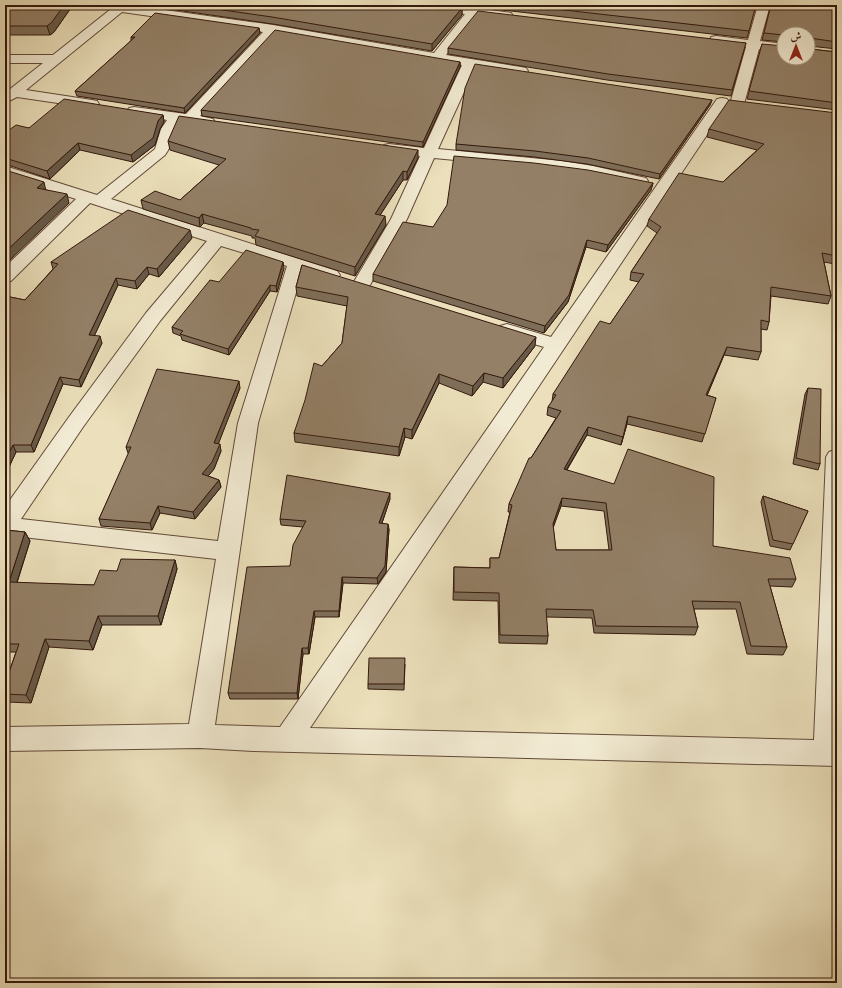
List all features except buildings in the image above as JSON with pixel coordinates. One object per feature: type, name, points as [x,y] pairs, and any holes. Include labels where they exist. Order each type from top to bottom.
[{"type":"street","points":[[419,5],[477,9],[522,18]]},
{"type":"street","points":[[287,739],[722,102],[754,45],[764,5]]},
{"type":"street","points":[[10,96],[121,6],[273,29],[531,73]]},
{"type":"street","points":[[437,57],[477,9]]},
{"type":"street","points":[[5,277],[92,199],[160,152],[163,148],[168,129],[183,118],[273,29]]},
{"type":"street","points":[[708,40],[776,47]]},
{"type":"street","points":[[5,59],[56,59]]},
{"type":"street","points":[[5,171],[368,287],[470,63]]},
{"type":"street","points":[[10,96],[108,107]]},
{"type":"street","points":[[722,102],[752,106]]},
{"type":"street","points":[[123,109],[219,124]]},
{"type":"street","points":[[377,146],[429,154],[561,166],[587,170],[664,187]]},
{"type":"street","points":[[218,239],[153,317],[76,422],[5,525],[228,551]]},
{"type":"street","points":[[200,736],[248,423],[296,264]]},
{"type":"street","points":[[489,324],[557,345]]},
{"type":"street","points":[[5,739],[200,736],[254,739],[832,753],[837,457]]}]
